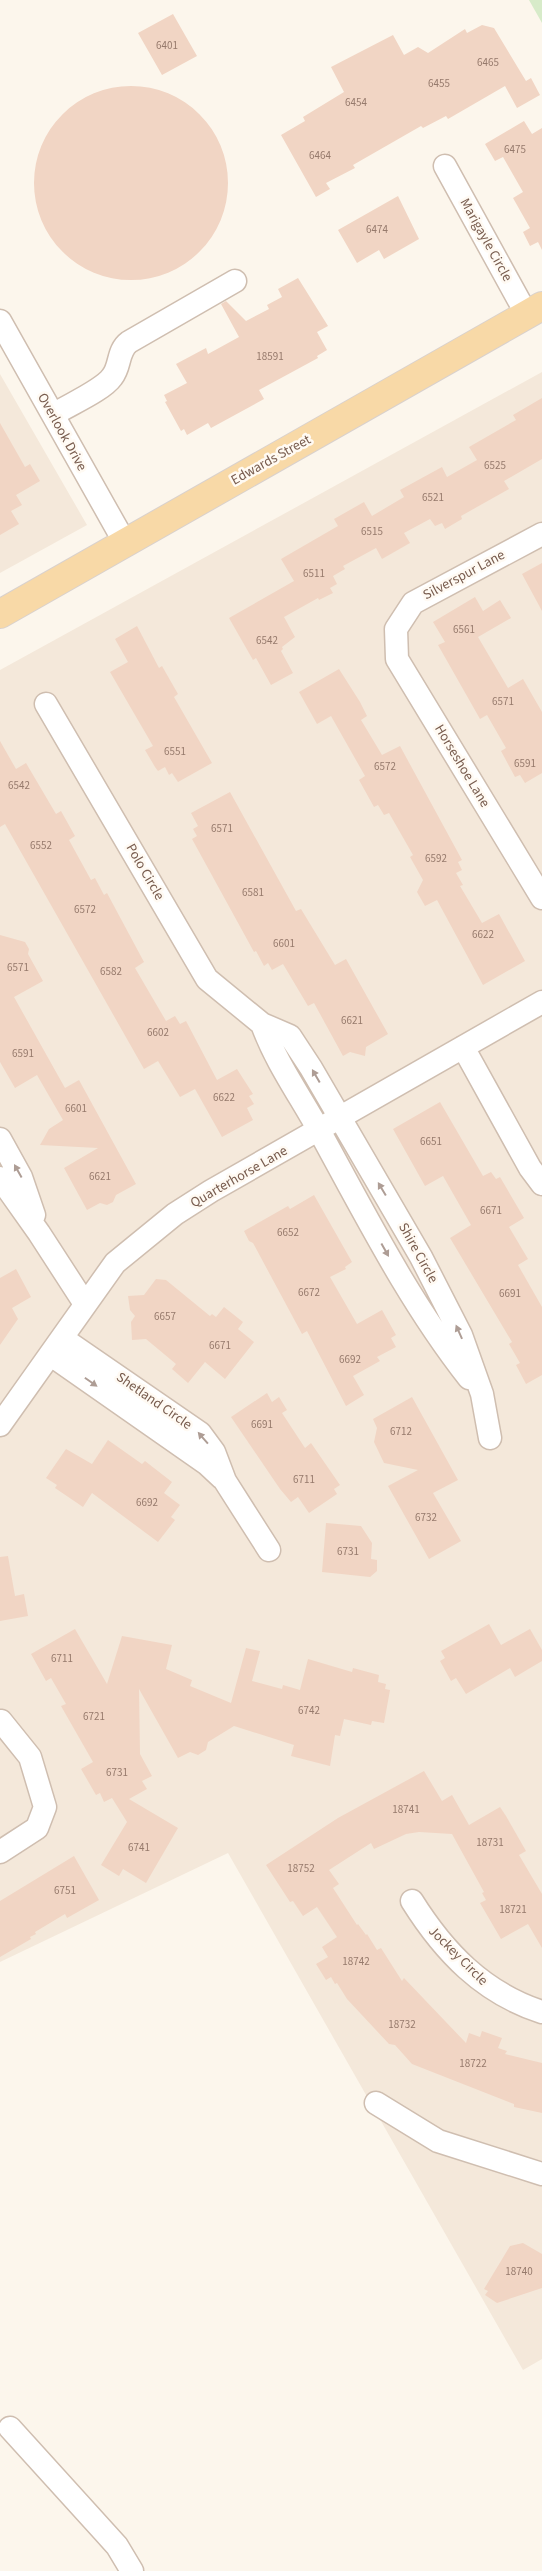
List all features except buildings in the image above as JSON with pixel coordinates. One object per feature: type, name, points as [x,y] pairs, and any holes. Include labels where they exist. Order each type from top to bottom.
[{"type":"main road","name":"Edwards Street","points":[[0,614],[535,310]]},
{"type":"street","name":"Marigayle Circle","points":[[445,166],[535,310]]},
{"type":"street","points":[[53,414],[106,382],[116,370],[122,349],[129,342],[235,282]]},
{"type":"street","name":"Overlook Drive","points":[[0,321],[125,543]]},
{"type":"street","name":"Silverspur Lane","points":[[396,629],[413,603],[542,534]]},
{"type":"street","name":"Horseshoe Lane","points":[[396,629],[397,659],[542,898]]},
{"type":"street","name":"Polo Circle","points":[[46,704],[207,979],[262,1024],[290,1036],[340,1118]]},
{"type":"street","name":"Quarterhorse Lane","points":[[0,1425],[115,1263],[175,1214],[211,1191],[542,1002]]},
{"type":"street","points":[[262,1024],[271,1048],[319,1130]]},
{"type":"street","points":[[463,1047],[530,1168],[542,1184]]},
{"type":"street","name":"Shire Circle","points":[[340,1118],[422,1256],[460,1335],[482,1394],[490,1438]]},
{"type":"street","name":"Shire Circle","points":[[319,1130],[414,1300],[444,1345],[482,1394]]},
{"type":"street","points":[[0,1139],[21,1177],[39,1233]]},
{"type":"street","points":[[0,1178],[39,1233],[85,1304]]},
{"type":"street","name":"Shetland Circle","points":[[56,1346],[207,1464],[225,1481],[269,1550]]},
{"type":"street","points":[[0,1721],[30,1757],[45,1807],[37,1828],[0,1852]]},
{"type":"street","name":"Jockey Circle","points":[[412,1901],[434,1936],[483,1985],[542,2012]]},
{"type":"street","points":[[376,2103],[438,2141],[542,2174]]},
{"type":"street","points":[[10,2428],[118,2546],[132,2571]]},
{"type":"shaded area","points":[[542,372],[542,2359],[523,2370],[228,1853],[0,1962],[0,670]]},
{"type":"shaded area","points":[[0,374],[87,525],[0,573]]},
{"type":"green space","points":[[529,0],[542,0],[542,23]]}]
